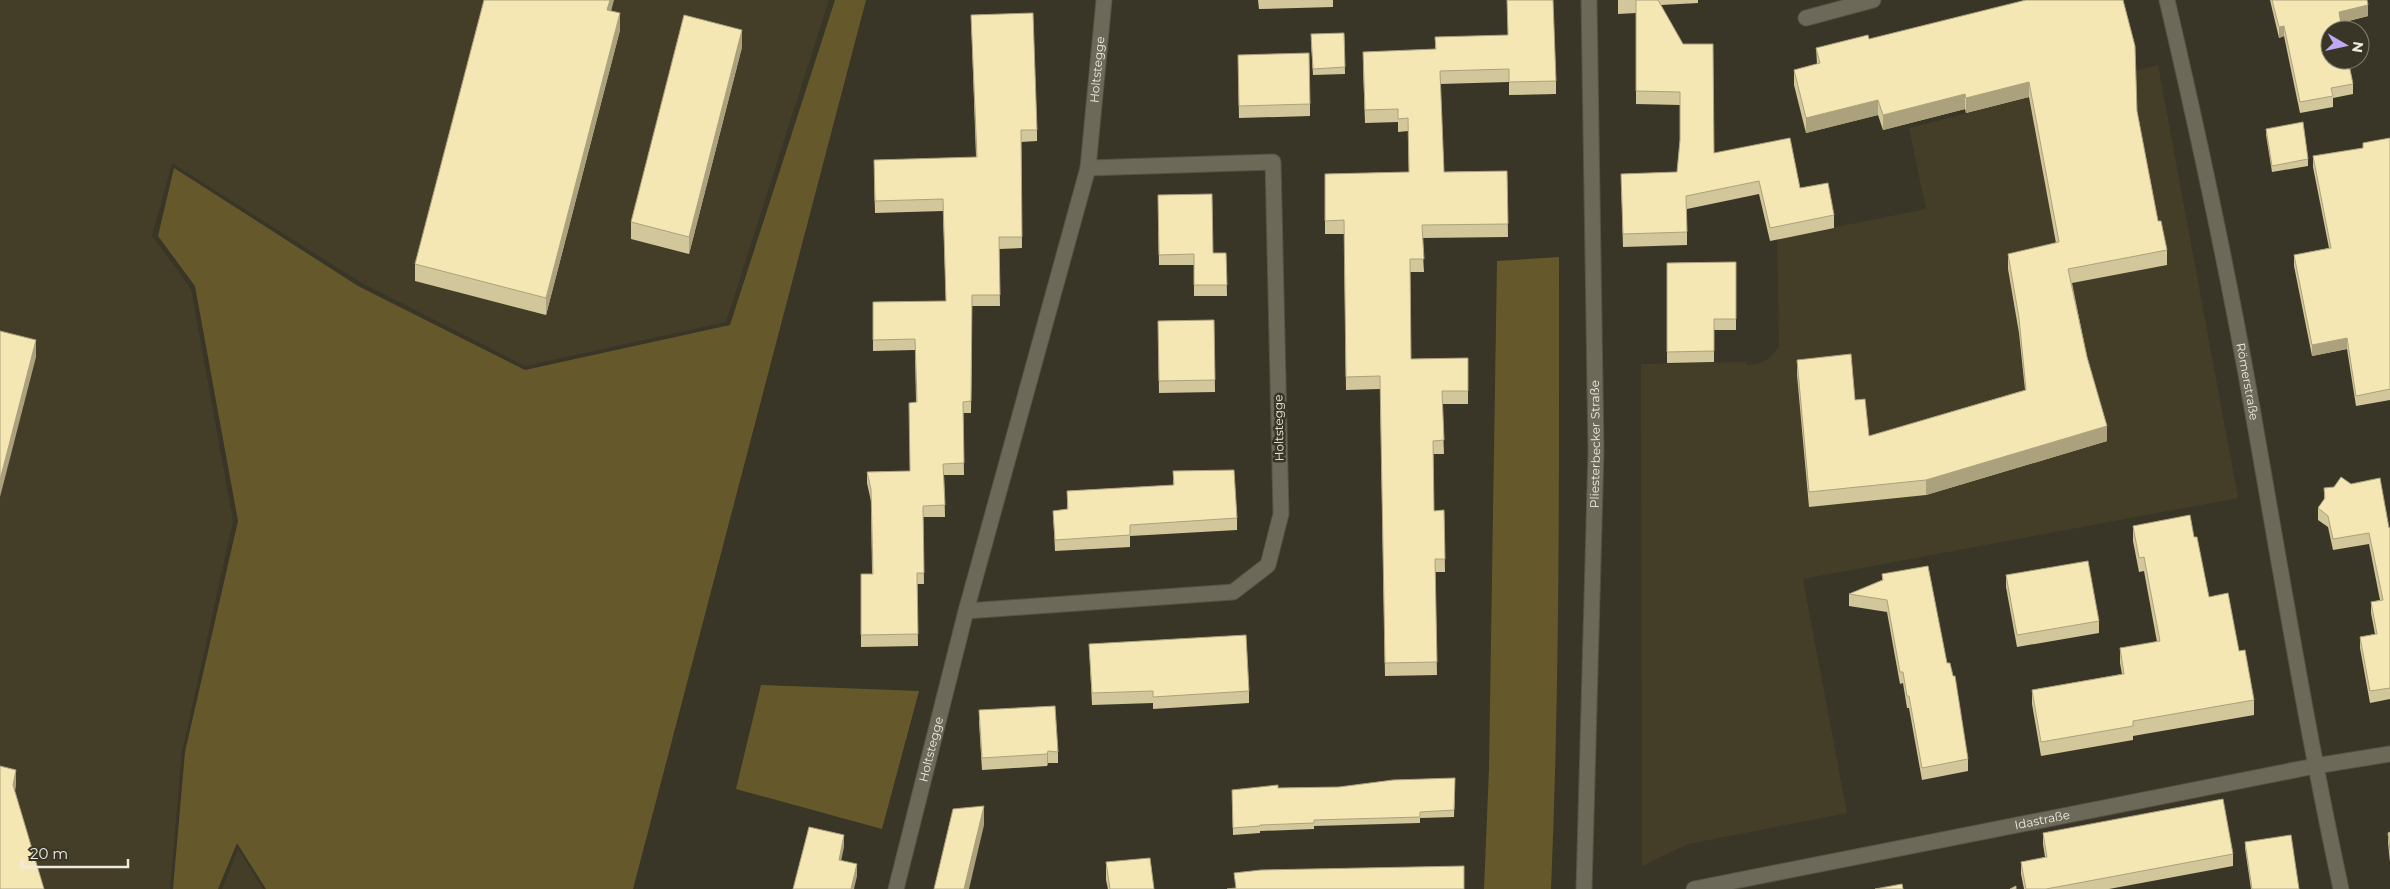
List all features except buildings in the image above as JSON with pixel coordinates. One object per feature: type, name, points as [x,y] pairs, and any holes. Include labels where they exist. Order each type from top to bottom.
[{"type":"street","name":"Holtstegge","points":[[896,889],[966,611],[1088,168],[1104,0]]},
{"type":"street","name":"Pliesterbecker Straße","points":[[1584,889],[1596,451],[1589,0]]},
{"type":"street","points":[[1806,18],[1873,0]]},
{"type":"street","name":"Römerstraße","points":[[2167,0],[2204,158],[2244,364],[2314,766],[2341,889]]},
{"type":"street","name":"Holtstegge","points":[[966,611],[1233,592],[1268,565],[1281,514],[1273,162],[1088,168]]},
{"type":"street","name":"Idastraße","points":[[1694,889],[2314,766],[2390,754]]},
{"type":"shaded area","points":[[0,0],[829,0],[726,322],[525,366],[360,282],[172,163],[152,236],[191,289],[233,521],[182,752],[170,889],[0,889]]},
{"type":"shaded area","points":[[835,0],[866,0],[633,889],[266,889],[237,843],[218,889],[173,889],[185,752],[238,521],[195,286],[158,236],[174,168],[358,286],[525,370],[730,325]]},
{"type":"shaded area","points":[[2158,65],[2238,498],[1803,579],[1847,813],[1688,844],[1642,866],[1641,364],[1746,362],[1747,365],[1758,364],[1768,359],[1779,347],[1777,239],[1926,209],[1909,128]]},
{"type":"shaded area","points":[[1559,257],[1557,652],[1551,889],[1484,889],[1489,768],[1497,261]]},
{"type":"shaded area","points":[[761,685],[919,691],[882,829],[736,789]]},
{"type":"shaded area","points":[[238,849],[263,889],[222,889]]}]
